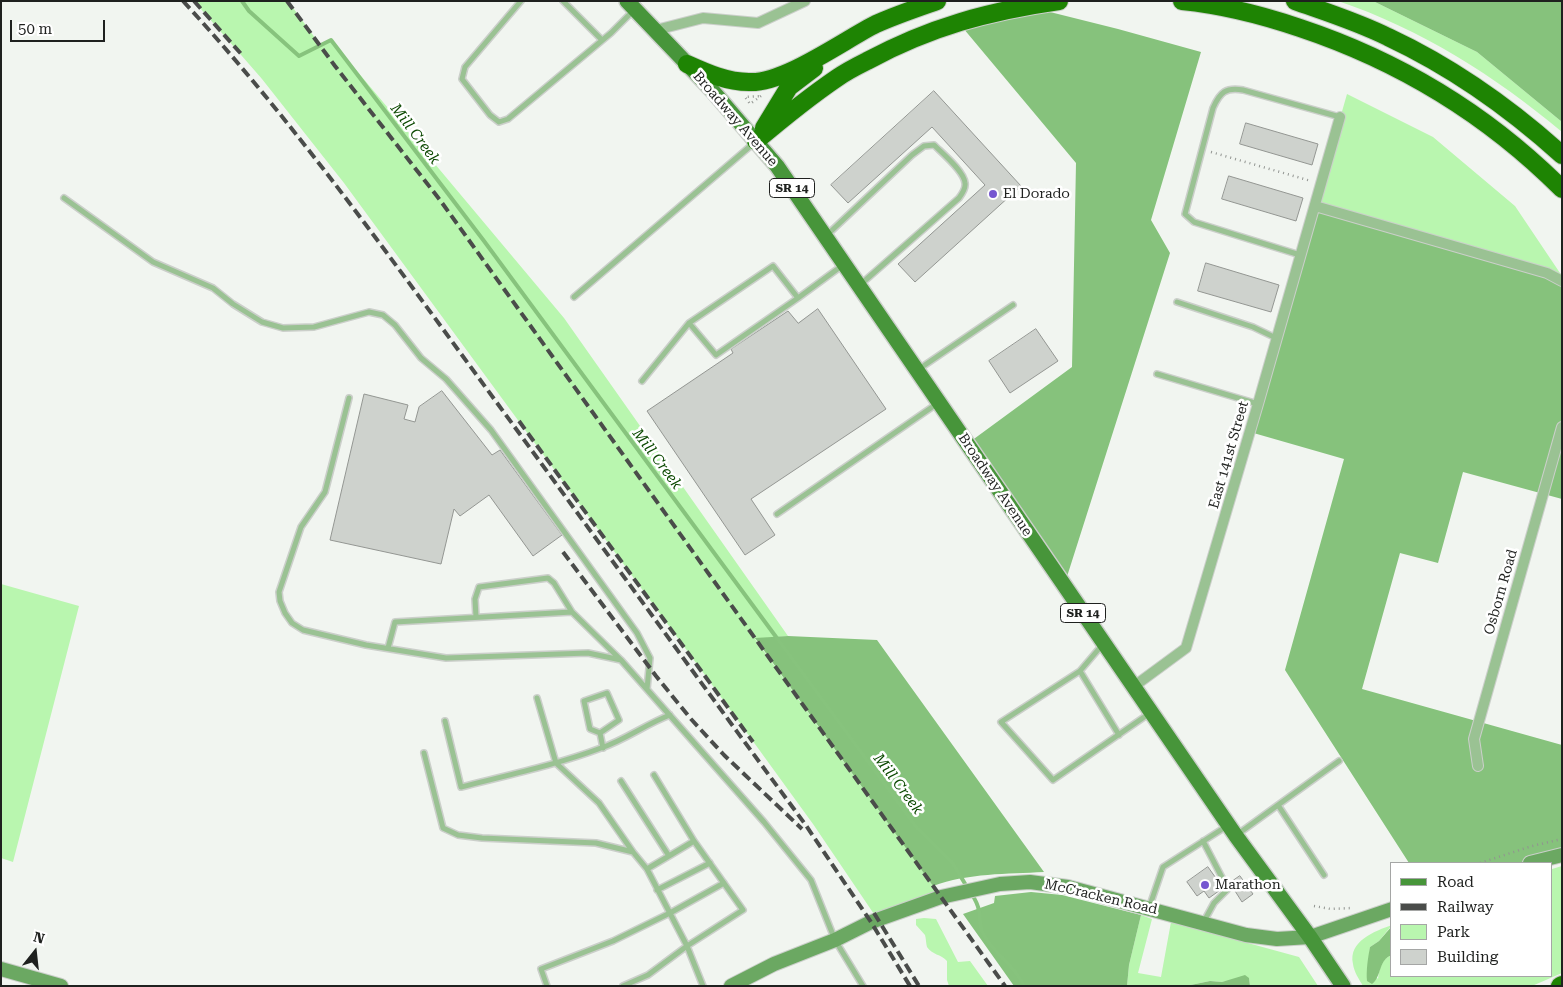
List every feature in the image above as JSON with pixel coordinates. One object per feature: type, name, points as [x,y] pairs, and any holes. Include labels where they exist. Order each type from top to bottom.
[{"type":"highway","points":[[687,64],[731,81],[751,83],[769,79],[786,73],[876,24],[937,1]]},
{"type":"highway","points":[[756,141],[797,106],[839,76],[880,54],[948,25],[1026,6],[1059,1]]},
{"type":"highway","points":[[1182,1],[1278,20],[1364,52],[1409,74],[1487,123],[1537,165],[1562,190]]},
{"type":"highway","points":[[1295,1],[1342,17],[1430,59],[1472,84],[1514,114],[1562,155]]},
{"type":"highway","points":[[756,141],[789,87],[822,62],[838,46]]},
{"type":"main road","name":"Broadway Avenue","points":[[631,5],[712,90],[777,166],[1133,687],[1343,986]]},
{"type":"street","points":[[656,30],[703,18],[758,23],[805,1]]},
{"type":"street","name":"East 141st Street","points":[[1133,687],[1186,648],[1340,117]]},
{"type":"street","points":[[1315,206],[1548,273],[1562,281]]},
{"type":"street","name":"Osborn Road","points":[[1478,766],[1474,738],[1562,427]]},
{"type":"street","points":[[1534,862],[1562,854]]},
{"type":"street","name":"McCracken Road","points":[[731,986],[774,964],[835,940],[871,922],[949,896],[989,886],[1030,882],[1050,884],[1092,892],[1262,938],[1277,939],[1310,937],[1390,910]]},
{"type":"street","points":[[1,969],[61,986]]},
{"type":"lane","points":[[520,1],[465,67],[462,79],[490,115],[499,122],[508,119],[602,40],[631,5]]},
{"type":"lane","points":[[563,1],[602,40]]},
{"type":"lane","points":[[1301,255],[1194,222],[1187,218],[1184,214],[1202,150],[1217,100],[1222,93],[1231,88],[1340,117]]},
{"type":"lane","points":[[574,298],[756,141]]},
{"type":"lane","points":[[825,237],[924,146],[934,145],[962,174],[965,182],[959,198],[859,286]]},
{"type":"lane","points":[[64,198],[153,262],[213,288],[233,304],[262,322],[283,328],[314,327],[370,312],[383,315],[395,325],[421,358],[446,379],[491,430],[637,634],[650,658],[647,689]]},
{"type":"lane","points":[[689,323],[716,355],[844,264]]},
{"type":"lane","points":[[642,381],[689,323],[773,266],[798,298]]},
{"type":"lane","points":[[1177,302],[1253,327],[1276,338]]},
{"type":"lane","points":[[917,371],[1013,305]]},
{"type":"lane","points":[[1157,374],[1258,404]]},
{"type":"lane","points":[[349,398],[325,492],[301,527],[279,592],[280,602],[292,623],[303,630],[446,658],[588,653],[621,660]]},
{"type":"lane","points":[[777,514],[939,403]]},
{"type":"lane","points":[[476,617],[475,600],[479,588],[548,578],[554,583],[572,612],[621,660],[647,689],[764,822],[811,880],[835,940],[864,986]]},
{"type":"lane","points":[[388,648],[395,622],[572,612]]},
{"type":"lane","points":[[1103,643],[1080,672],[1001,722],[1053,780],[1151,713]]},
{"type":"lane","points":[[1080,672],[1119,735]]},
{"type":"lane","points":[[607,693],[620,720],[600,733],[590,729],[584,701],[607,693]]},
{"type":"lane","points":[[537,698],[556,763],[599,804],[647,869],[687,946],[703,986]]},
{"type":"lane","points":[[445,721],[462,787],[556,763],[603,748],[653,721],[670,715]]},
{"type":"lane","points":[[600,733],[603,748]]},
{"type":"lane","points":[[424,753],[443,828],[458,835],[482,838],[596,843],[633,852]]},
{"type":"lane","points":[[1149,908],[1163,867],[1203,841],[1232,830],[1278,805],[1339,761]]},
{"type":"lane","points":[[623,986],[648,975],[687,946],[743,910],[694,841],[654,775]]},
{"type":"lane","points":[[621,781],[669,856]]},
{"type":"lane","points":[[1278,805],[1324,875]]},
{"type":"lane","points":[[647,869],[694,841]]},
{"type":"lane","points":[[1203,841],[1228,889],[1214,903],[1203,923]]},
{"type":"lane","points":[[657,890],[710,863]]},
{"type":"lane","points":[[547,986],[541,969],[613,941],[670,913],[724,883]]},
{"type":"path","points":[[761,96],[750,104],[745,97],[753,97],[761,96]]},
{"type":"path","points":[[1202,150],[1321,184]]},
{"type":"path","points":[[1483,862],[1532,846],[1562,839]]},
{"type":"path","points":[[1314,906],[1330,909],[1360,906]]},
{"type":"green space","points":[[194,1],[288,1],[321,46],[331,40],[564,318],[788,636],[755,639],[941,897],[878,920],[813,824],[344,183],[262,79]]},
{"type":"green space","points":[[1338,1],[1373,1],[1477,52],[1562,122],[1562,132],[1537,111],[1484,73],[1456,56],[1399,25]]},
{"type":"green space","points":[[1373,1],[1562,1],[1562,122],[1477,52]]},
{"type":"green space","points":[[1026,6],[1201,52],[1151,220],[1170,253],[1064,586],[967,444],[1072,367],[1076,163],[958,22]]},
{"type":"green space","points":[[1347,94],[1433,137],[1515,206],[1562,276],[1315,206]]},
{"type":"green space","points":[[1315,206],[1562,281],[1562,499],[1463,472],[1438,563],[1400,553],[1362,689],[1562,745],[1562,855],[1534,862],[1408,862],[1285,670],[1344,459],[1250,432]]},
{"type":"green space","points":[[1,584],[79,606],[13,862],[1,858]]},
{"type":"green space","points":[[788,636],[877,640],[1044,872],[974,876],[933,886],[755,638]]},
{"type":"green space","points":[[1562,866],[1562,973],[1553,977],[1553,869]]},
{"type":"green space","points":[[1031,892],[1062,895],[1141,915],[1129,965],[1127,986],[1014,986],[963,914],[994,903],[995,896]]},
{"type":"green space","points":[[1141,915],[1152,919],[1138,973],[1161,977],[1171,922],[1299,957],[1318,986],[1250,986],[1249,978],[1222,982],[1210,981],[1186,986],[1127,986],[1129,965]]},
{"type":"green space","points":[[916,919],[936,919],[958,962],[970,961],[988,986],[949,986],[947,980],[947,961],[929,950],[925,935],[916,925]]},
{"type":"green space","points":[[1390,926],[1379,941],[1370,947],[1368,966],[1378,979],[1382,964],[1389,956],[1390,977],[1553,977],[1532,986],[1363,986],[1354,967],[1353,956],[1359,943],[1378,930]]},
{"type":"green space","points":[[1390,928],[1390,956],[1382,964],[1372,984],[1367,981],[1367,964],[1370,947],[1379,941]]},
{"type":"green space","points":[[1245,975],[1249,978],[1250,986],[1186,986],[1210,981],[1222,982]]},
{"type":"building","name":"El Dorado","points":[[934,91],[1021,186],[915,282],[898,264],[985,185],[932,127],[848,203],[831,185]]},
{"type":"building","points":[[1246,123],[1318,144],[1312,165],[1240,144]]},
{"type":"building","points":[[1229,176],[1303,198],[1296,221],[1222,199]]},
{"type":"building","points":[[1206,263],[1279,285],[1271,312],[1198,291]]},
{"type":"building","points":[[818,309],[886,409],[751,499],[775,535],[745,555],[647,411],[733,353],[731,349],[788,311],[798,323]]},
{"type":"building","points":[[1036,329],[1058,361],[1010,393],[989,361]]},
{"type":"building","points":[[442,391],[492,455],[500,450],[562,535],[533,556],[489,495],[460,516],[454,509],[441,564],[330,540],[364,394],[408,405],[404,419],[415,422],[419,407]]},
{"type":"building","name":"Marathon","points":[[1208,867],[1223,888],[1209,898],[1204,891],[1197,896],[1187,882]]},
{"type":"building","points":[[1240,876],[1253,894],[1242,902],[1230,883]]},
{"type":"waterway","name":"Mill Creek","points":[[242,1],[249,11],[299,56],[331,40],[484,241],[917,828],[952,862],[967,887]]},
{"type":"waterway","name":"Mill Creek","points":[[971,893],[978,906],[985,937],[1016,972],[1024,986]]},
{"type":"railway","points":[[183,1],[292,128],[393,261],[805,824],[871,922],[910,986]]},
{"type":"railway","points":[[194,1],[243,56]]},
{"type":"railway","points":[[287,1],[335,66],[440,200],[1005,986]]},
{"type":"railway","points":[[519,421],[753,742]]},
{"type":"railway","points":[[563,552],[656,676],[691,719],[724,755],[802,829]]},
{"type":"railway","points":[[874,913],[919,986]]},
{"type":"place","name":"El Dorado","points":[[993,194]]},
{"type":"place","name":"Marathon","points":[[1205,885]]}]
